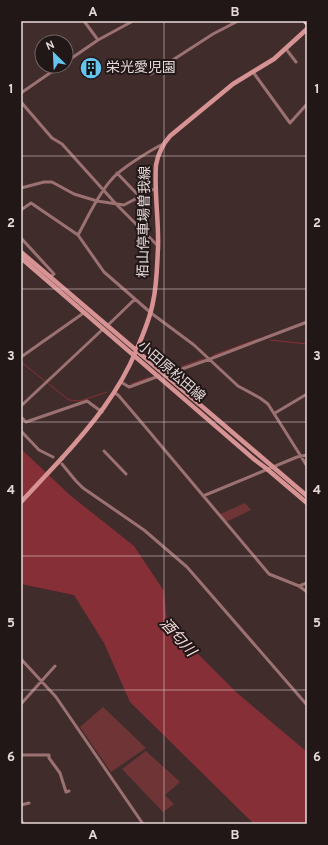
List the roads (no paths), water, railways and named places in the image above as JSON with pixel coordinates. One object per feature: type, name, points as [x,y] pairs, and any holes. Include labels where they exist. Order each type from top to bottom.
[{"type":"main road","name":"栢山停車場曽我線","points":[[21,502],[62,461],[102,412],[115,392],[135,353],[151,313],[155,294],[158,246],[156,165],[158,154],[163,144],[170,136],[226,90],[274,59],[307,30]]},
{"type":"main road","name":"小田原松田線","points":[[21,252],[159,376],[255,460],[267,468],[307,503]]},
{"type":"main road","name":"小田原松田線","points":[[21,258],[84,312],[105,327]]},
{"type":"main road","name":"小田原松田線","points":[[135,353],[164,375],[307,496]]},
{"type":"street","points":[[84,21],[98,40]]},
{"type":"street","points":[[74,56],[98,40],[133,21]]},
{"type":"street","points":[[151,74],[213,34],[238,21]]},
{"type":"street","points":[[286,49],[296,62]]},
{"type":"street","points":[[253,72],[290,124],[307,104]]},
{"type":"street","points":[[21,93],[48,74]]},
{"type":"street","points":[[21,102],[52,138],[62,144],[116,204],[158,246]]},
{"type":"street","points":[[78,235],[110,180],[117,173],[163,144]]},
{"type":"street","points":[[117,173],[139,196]]},
{"type":"street","points":[[21,188],[44,182],[52,182],[74,194],[97,202],[124,205],[156,188]]},
{"type":"street","points":[[21,210],[31,203],[78,235],[104,272],[151,313],[194,345],[238,386],[268,404],[307,466]]},
{"type":"street","points":[[21,238],[54,274],[50,277]]},
{"type":"street","points":[[21,406],[135,299]]},
{"type":"street","points":[[21,357],[84,312]]},
{"type":"street","points":[[164,375],[307,322]]},
{"type":"street","points":[[120,383],[129,387],[159,376]]},
{"type":"street","points":[[115,392],[269,574],[299,586],[307,592]]},
{"type":"street","points":[[275,414],[307,394]]},
{"type":"street","points":[[21,417],[26,422],[87,401],[102,412]]},
{"type":"street","points":[[21,431],[39,450],[53,457]]},
{"type":"street","points":[[104,451],[126,474]]},
{"type":"street","points":[[203,496],[267,468],[307,455]]},
{"type":"street","points":[[62,461],[83,488],[148,533],[187,567],[307,705]]},
{"type":"street","points":[[299,586],[307,583]]},
{"type":"street","points":[[21,659],[56,697],[143,824]]},
{"type":"street","points":[[21,704],[54,666]]},
{"type":"street","points":[[21,695],[25,700]]},
{"type":"street","points":[[21,755],[49,755],[49,758],[60,773],[66,792],[69,791]]},
{"type":"street","points":[[21,805],[29,803]]},
{"type":"street","points":[[21,820],[23,824]]},
{"type":"water","name":"酒匂川","points":[[21,449],[71,496],[134,546],[164,591],[167,623],[236,692],[307,752],[307,824],[254,824],[130,702],[104,643],[74,595],[21,584]]},
{"type":"waterway","points":[[214,355],[258,339]]},
{"type":"waterway","points":[[270,340],[307,344]]},
{"type":"waterway","points":[[169,371],[203,359]]},
{"type":"waterway","points":[[21,362],[69,400],[80,401],[107,392]]},
{"type":"waterway","points":[[131,384],[150,377]]},
{"type":"place","name":"栄光愛児園","points":[[91,68]]}]
